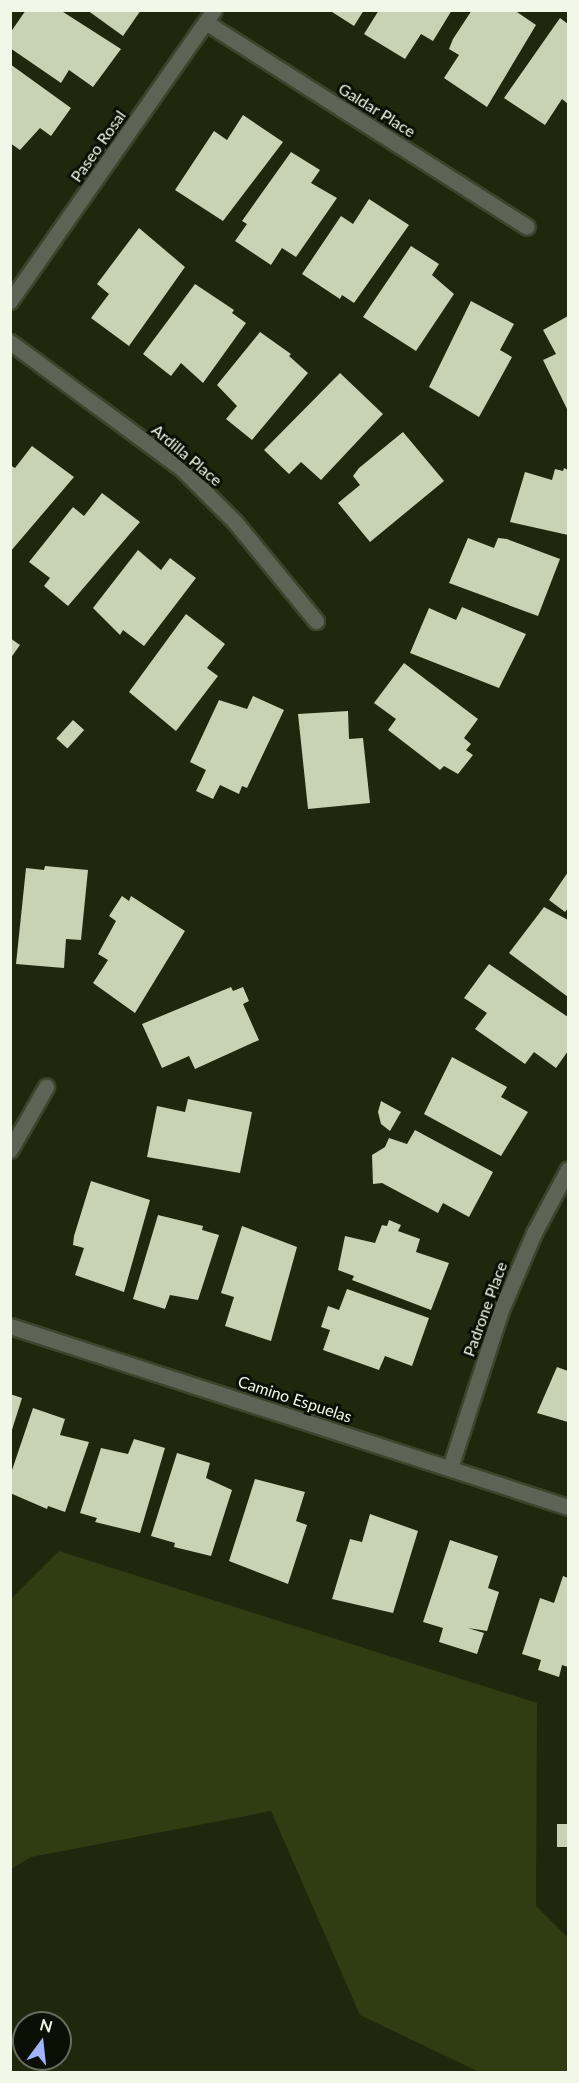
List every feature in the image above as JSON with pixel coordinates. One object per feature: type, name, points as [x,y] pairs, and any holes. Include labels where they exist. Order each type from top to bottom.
[{"type":"street","name":"Galdar Place","points":[[211,17],[527,227]]},
{"type":"street","name":"Paseo Rosal","points":[[10,301],[211,17]]},
{"type":"street","name":"Ardilla Place","points":[[10,342],[182,469],[235,522],[316,621]]},
{"type":"street","points":[[10,1150],[46,1087]]},
{"type":"street","name":"Padrone Place","points":[[450,1468],[501,1310],[534,1233],[568,1169]]},
{"type":"street","name":"Camino Espuelas","points":[[10,1326],[568,1507]]},
{"type":"green space","points":[[59,1551],[537,1703],[536,1906],[568,1938],[568,2072],[479,2072],[360,2015],[271,1811],[31,1857],[11,1869],[11,1599]]},
{"type":"building","points":[[26,10],[60,10],[121,49],[93,87],[69,70],[61,83],[10,48],[10,33]]},
{"type":"building","points":[[87,10],[141,10],[123,36]]},
{"type":"building","points":[[329,10],[364,10],[354,26]]},
{"type":"building","points":[[379,10],[452,10],[433,41],[421,34],[405,59],[364,34]]},
{"type":"building","points":[[472,10],[514,10],[536,25],[487,107],[444,78],[459,55],[449,49],[453,39]]},
{"type":"building","points":[[560,18],[568,24],[568,104],[562,99],[545,125],[504,98]]},
{"type":"building","points":[[10,64],[71,108],[51,136],[40,128],[20,150],[10,143]]},
{"type":"building","points":[[243,115],[283,142],[223,221],[175,190],[214,131],[227,140]]},
{"type":"building","points":[[291,152],[320,170],[311,183],[337,198],[296,257],[282,248],[271,265],[235,241],[247,224],[242,221]]},
{"type":"building","points":[[369,199],[409,225],[354,303],[342,295],[340,299],[302,274],[341,216],[353,224]]},
{"type":"building","points":[[139,228],[185,267],[129,346],[91,318],[109,294],[97,284]]},
{"type":"building","points":[[411,246],[439,264],[432,275],[454,294],[416,351],[363,317]]},
{"type":"building","points":[[195,284],[234,310],[232,313],[246,323],[203,383],[181,363],[171,376],[143,354]]},
{"type":"building","points":[[471,301],[514,324],[500,350],[512,357],[479,417],[429,387]]},
{"type":"building","points":[[568,316],[568,411],[543,360],[556,354],[543,330]]},
{"type":"building","points":[[260,332],[291,354],[289,356],[308,373],[252,440],[226,419],[237,406],[217,385]]},
{"type":"building","points":[[340,373],[383,414],[321,480],[301,462],[289,474],[264,450]]},
{"type":"building","points":[[403,432],[444,481],[370,542],[338,503],[360,485],[353,476],[359,468]]},
{"type":"building","points":[[32,446],[74,477],[10,552],[10,465],[15,468]]},
{"type":"building","points":[[564,468],[568,470],[568,535],[510,522],[525,472],[552,480],[555,469],[563,471]]},
{"type":"building","points":[[102,493],[140,522],[68,606],[44,586],[50,578],[29,562],[73,507],[84,516]]},
{"type":"building","points":[[468,538],[494,548],[498,538],[507,539],[560,559],[538,616],[449,583]]},
{"type":"building","points":[[138,550],[161,570],[170,558],[196,578],[144,646],[123,630],[120,635],[93,608]]},
{"type":"building","points":[[462,607],[526,634],[499,688],[410,653],[429,608],[456,620]]},
{"type":"building","points":[[186,614],[225,644],[207,668],[218,676],[176,731],[129,692]]},
{"type":"building","points":[[10,638],[20,645],[10,659]]},
{"type":"building","points":[[404,663],[478,719],[464,738],[471,744],[466,750],[473,755],[458,774],[444,766],[440,770],[388,730],[396,719],[374,703]]},
{"type":"building","points":[[253,696],[284,710],[247,788],[242,786],[239,794],[220,785],[213,799],[196,791],[206,770],[190,762],[219,700],[247,709]]},
{"type":"building","points":[[348,711],[349,739],[363,738],[370,803],[308,809],[298,714]]},
{"type":"building","points":[[73,720],[84,730],[67,749],[56,739]]},
{"type":"building","points":[[45,866],[88,870],[81,940],[66,939],[64,968],[16,964],[26,868],[44,870]]},
{"type":"building","points":[[568,872],[568,908],[565,912],[549,900]]},
{"type":"building","points":[[122,896],[129,901],[131,896],[185,931],[135,1013],[93,983],[108,960],[98,954],[116,921],[109,916]]},
{"type":"building","points":[[544,907],[568,920],[568,997],[509,953]]},
{"type":"building","points":[[489,964],[568,1017],[568,1051],[556,1068],[534,1052],[525,1064],[475,1029],[487,1013],[464,998]]},
{"type":"building","points":[[231,987],[233,991],[243,987],[249,1001],[243,1004],[259,1040],[195,1069],[189,1056],[162,1068],[142,1024]]},
{"type":"building","points":[[452,1057],[507,1087],[501,1097],[528,1112],[501,1156],[424,1114]]},
{"type":"building","points":[[188,1099],[252,1112],[240,1173],[147,1157],[157,1106],[185,1112]]},
{"type":"building","points":[[381,1101],[401,1112],[390,1131],[381,1124],[378,1112]]},
{"type":"building","points":[[415,1130],[493,1172],[469,1217],[443,1203],[438,1213],[382,1183],[373,1184],[372,1155],[385,1147],[389,1138],[407,1144]]},
{"type":"building","points":[[91,1181],[150,1200],[124,1292],[75,1275],[84,1248],[73,1245],[74,1236]]},
{"type":"building","points":[[158,1215],[203,1226],[202,1230],[219,1235],[198,1300],[170,1295],[165,1309],[133,1299]]},
{"type":"building","points":[[389,1220],[401,1225],[398,1231],[420,1239],[416,1252],[449,1263],[431,1310],[352,1280],[354,1276],[338,1270],[345,1236],[375,1243],[382,1225],[387,1226]]},
{"type":"building","points":[[242,1226],[297,1247],[271,1341],[225,1326],[234,1297],[221,1293]]},
{"type":"building","points":[[347,1289],[429,1318],[412,1366],[385,1356],[379,1370],[323,1350],[330,1330],[321,1327],[328,1306],[339,1310]]},
{"type":"building","points":[[557,1367],[568,1371],[568,1422],[537,1413]]},
{"type":"building","points":[[10,1394],[22,1398],[11,1433],[10,1433]]},
{"type":"building","points":[[33,1408],[65,1419],[60,1435],[89,1442],[65,1512],[48,1506],[47,1509],[10,1493],[10,1476]]},
{"type":"building","points":[[134,1439],[165,1448],[140,1533],[95,1522],[97,1518],[80,1513],[101,1448],[128,1454]]},
{"type":"building","points":[[177,1453],[210,1463],[206,1478],[232,1490],[211,1556],[174,1547],[175,1543],[151,1536]]},
{"type":"building","points":[[255,1479],[305,1492],[296,1521],[307,1525],[288,1584],[229,1561]]},
{"type":"building","points":[[370,1514],[418,1531],[393,1613],[332,1599],[350,1539],[362,1542]]},
{"type":"building","points":[[450,1540],[498,1556],[488,1588],[499,1592],[487,1631],[468,1628],[484,1633],[477,1654],[439,1642],[443,1628],[423,1622]]},
{"type":"building","points":[[563,1576],[568,1578],[568,1667],[562,1665],[559,1677],[538,1670],[541,1660],[522,1654],[540,1598],[554,1603]]},
{"type":"building","points":[[557,1824],[568,1824],[568,1847],[557,1847]]}]
